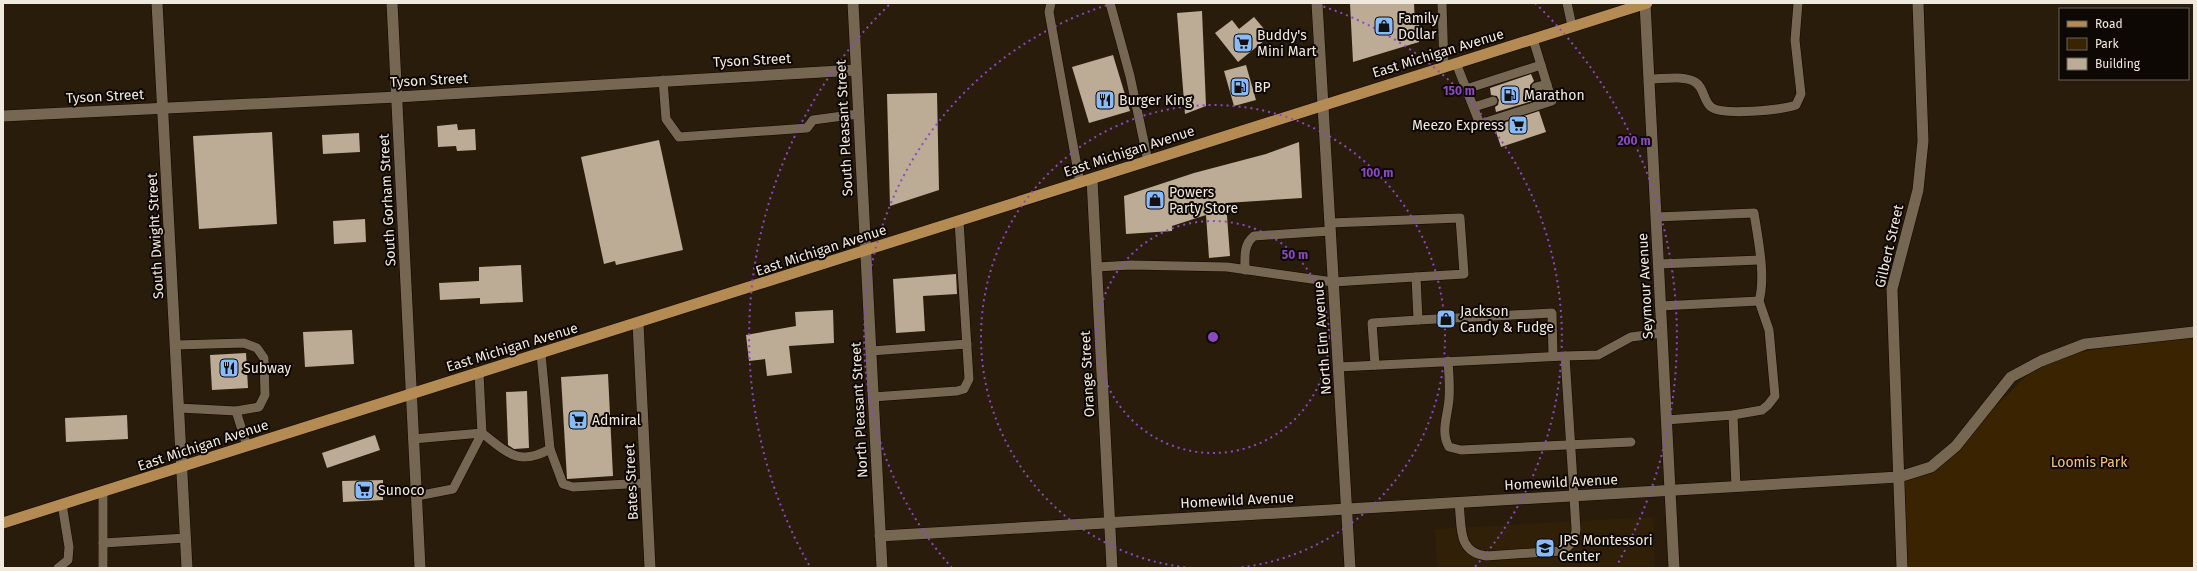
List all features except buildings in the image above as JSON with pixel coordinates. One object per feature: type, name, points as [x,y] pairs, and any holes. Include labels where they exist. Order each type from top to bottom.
[{"type":"main road","name":"East Michigan Avenue","points":[[3,523],[479,374],[1533,39],[1622,7],[1646,3]]},
{"type":"street","name":"South Dwight Street","points":[[157,3],[187,568]]},
{"type":"street","name":"South Gorham Street","points":[[392,3],[420,568]]},
{"type":"street","name":"South Pleasant Street","points":[[853,3],[866,251]]},
{"type":"street","name":"North Elm Avenue","points":[[1317,3],[1350,568]]},
{"type":"street","name":"Seymour Avenue","points":[[1646,3],[1674,568]]},
{"type":"street","name":"Gilbert Street","points":[[1902,568],[1892,289],[1918,190],[1923,140],[1918,3]]},
{"type":"street","name":"Tyson Street","points":[[3,116],[397,97],[663,80],[856,70]]},
{"type":"street","name":"Orange Street","points":[[1092,179],[1112,568]]},
{"type":"street","name":"North Pleasant Street","points":[[866,251],[882,568]]},
{"type":"street","name":"Bates Street","points":[[638,323],[650,568]]},
{"type":"street","name":"Homewild Avenue","points":[[880,536],[1899,477],[1931,467],[1956,446],[2011,377],[2041,361],[2085,344],[2194,332]]},
{"type":"lane","points":[[1051,3],[1049,12],[1080,183]]},
{"type":"lane","points":[[1110,3],[1130,76],[1148,161]]},
{"type":"lane","points":[[1442,3],[1444,67]]},
{"type":"lane","points":[[1567,3],[1572,26]]},
{"type":"lane","points":[[1649,79],[1682,79],[1695,82],[1702,89],[1705,99],[1712,107],[1720,111],[1776,109],[1796,105],[1802,94],[1795,40],[1798,3]]},
{"type":"lane","points":[[1456,63],[1480,124],[1552,101],[1533,39]]},
{"type":"lane","points":[[1466,89],[1541,65]]},
{"type":"lane","points":[[663,80],[666,119],[679,137],[807,128],[813,120],[858,114]]},
{"type":"lane","points":[[1536,87],[1547,84]]},
{"type":"lane","points":[[1474,107],[1493,101]]},
{"type":"lane","points":[[1656,217],[1754,213],[1760,260],[1761,292],[1758,301],[1769,330],[1775,396],[1762,410],[1666,420]]},
{"type":"lane","points":[[1097,267],[1131,265],[1245,270],[1333,282],[1464,274],[1460,218],[1330,227],[1254,236],[1248,242],[1245,270]]},
{"type":"lane","points":[[873,397],[957,391],[964,389],[970,379],[959,221]]},
{"type":"lane","points":[[1658,264],[1760,260]]},
{"type":"lane","points":[[1416,277],[1418,320]]},
{"type":"lane","points":[[1660,306],[1758,301]]},
{"type":"lane","points":[[1375,365],[1372,323],[1552,313],[1553,356]]},
{"type":"lane","points":[[1338,367],[1598,355],[1631,337],[1662,333]]},
{"type":"lane","points":[[176,345],[244,343],[257,348],[264,358],[265,395],[259,407],[236,411],[179,408]]},
{"type":"lane","points":[[871,351],[967,344]]},
{"type":"lane","points":[[541,354],[550,449],[563,484],[573,487],[646,483]]},
{"type":"lane","points":[[1459,503],[1465,545],[1470,551],[1486,556],[1561,551],[1570,546],[1575,539],[1576,529],[1565,356]]},
{"type":"lane","points":[[1448,361],[1449,398],[1444,429],[1445,440],[1450,447],[1461,450],[1631,442]]},
{"type":"lane","points":[[417,496],[453,489],[482,433],[479,374]]},
{"type":"lane","points":[[236,411],[247,446]]},
{"type":"lane","points":[[1733,414],[1736,487]]},
{"type":"lane","points":[[413,439],[482,433],[514,457],[537,457],[550,449]]},
{"type":"lane","points":[[103,492],[103,568]]},
{"type":"lane","points":[[58,568],[68,560],[70,547],[62,504]]},
{"type":"lane","points":[[103,543],[186,538]]},
{"type":"shaded area","name":"JPS Montessori Center","points":[[1653,517],[1655,568],[1437,568],[1435,529]]},
{"type":"green space","name":"Loomis Park","points":[[2194,335],[2194,568],[1903,568],[1899,477],[1956,446],[2041,361],[2139,340]]},
{"type":"place","name":"Family Dollar","points":[[1384,26]]},
{"type":"place","name":"Buddy's Mini Mart","points":[[1243,43]]},
{"type":"place","name":"BP","points":[[1240,87]]},
{"type":"place","name":"Marathon","points":[[1510,95]]},
{"type":"place","name":"Burger King","points":[[1105,100]]},
{"type":"place","name":"Meezo Express","points":[[1518,125]]},
{"type":"place","name":"Powers Party Store","points":[[1155,200]]},
{"type":"place","name":"Jackson Candy & Fudge","points":[[1446,319]]},
{"type":"place","name":"Subway","points":[[229,368]]},
{"type":"place","name":"Admiral","points":[[578,420]]},
{"type":"place","name":"Sunoco","points":[[364,490]]},
{"type":"place","name":"JPS Montessori Center","points":[[1545,548]]}]
